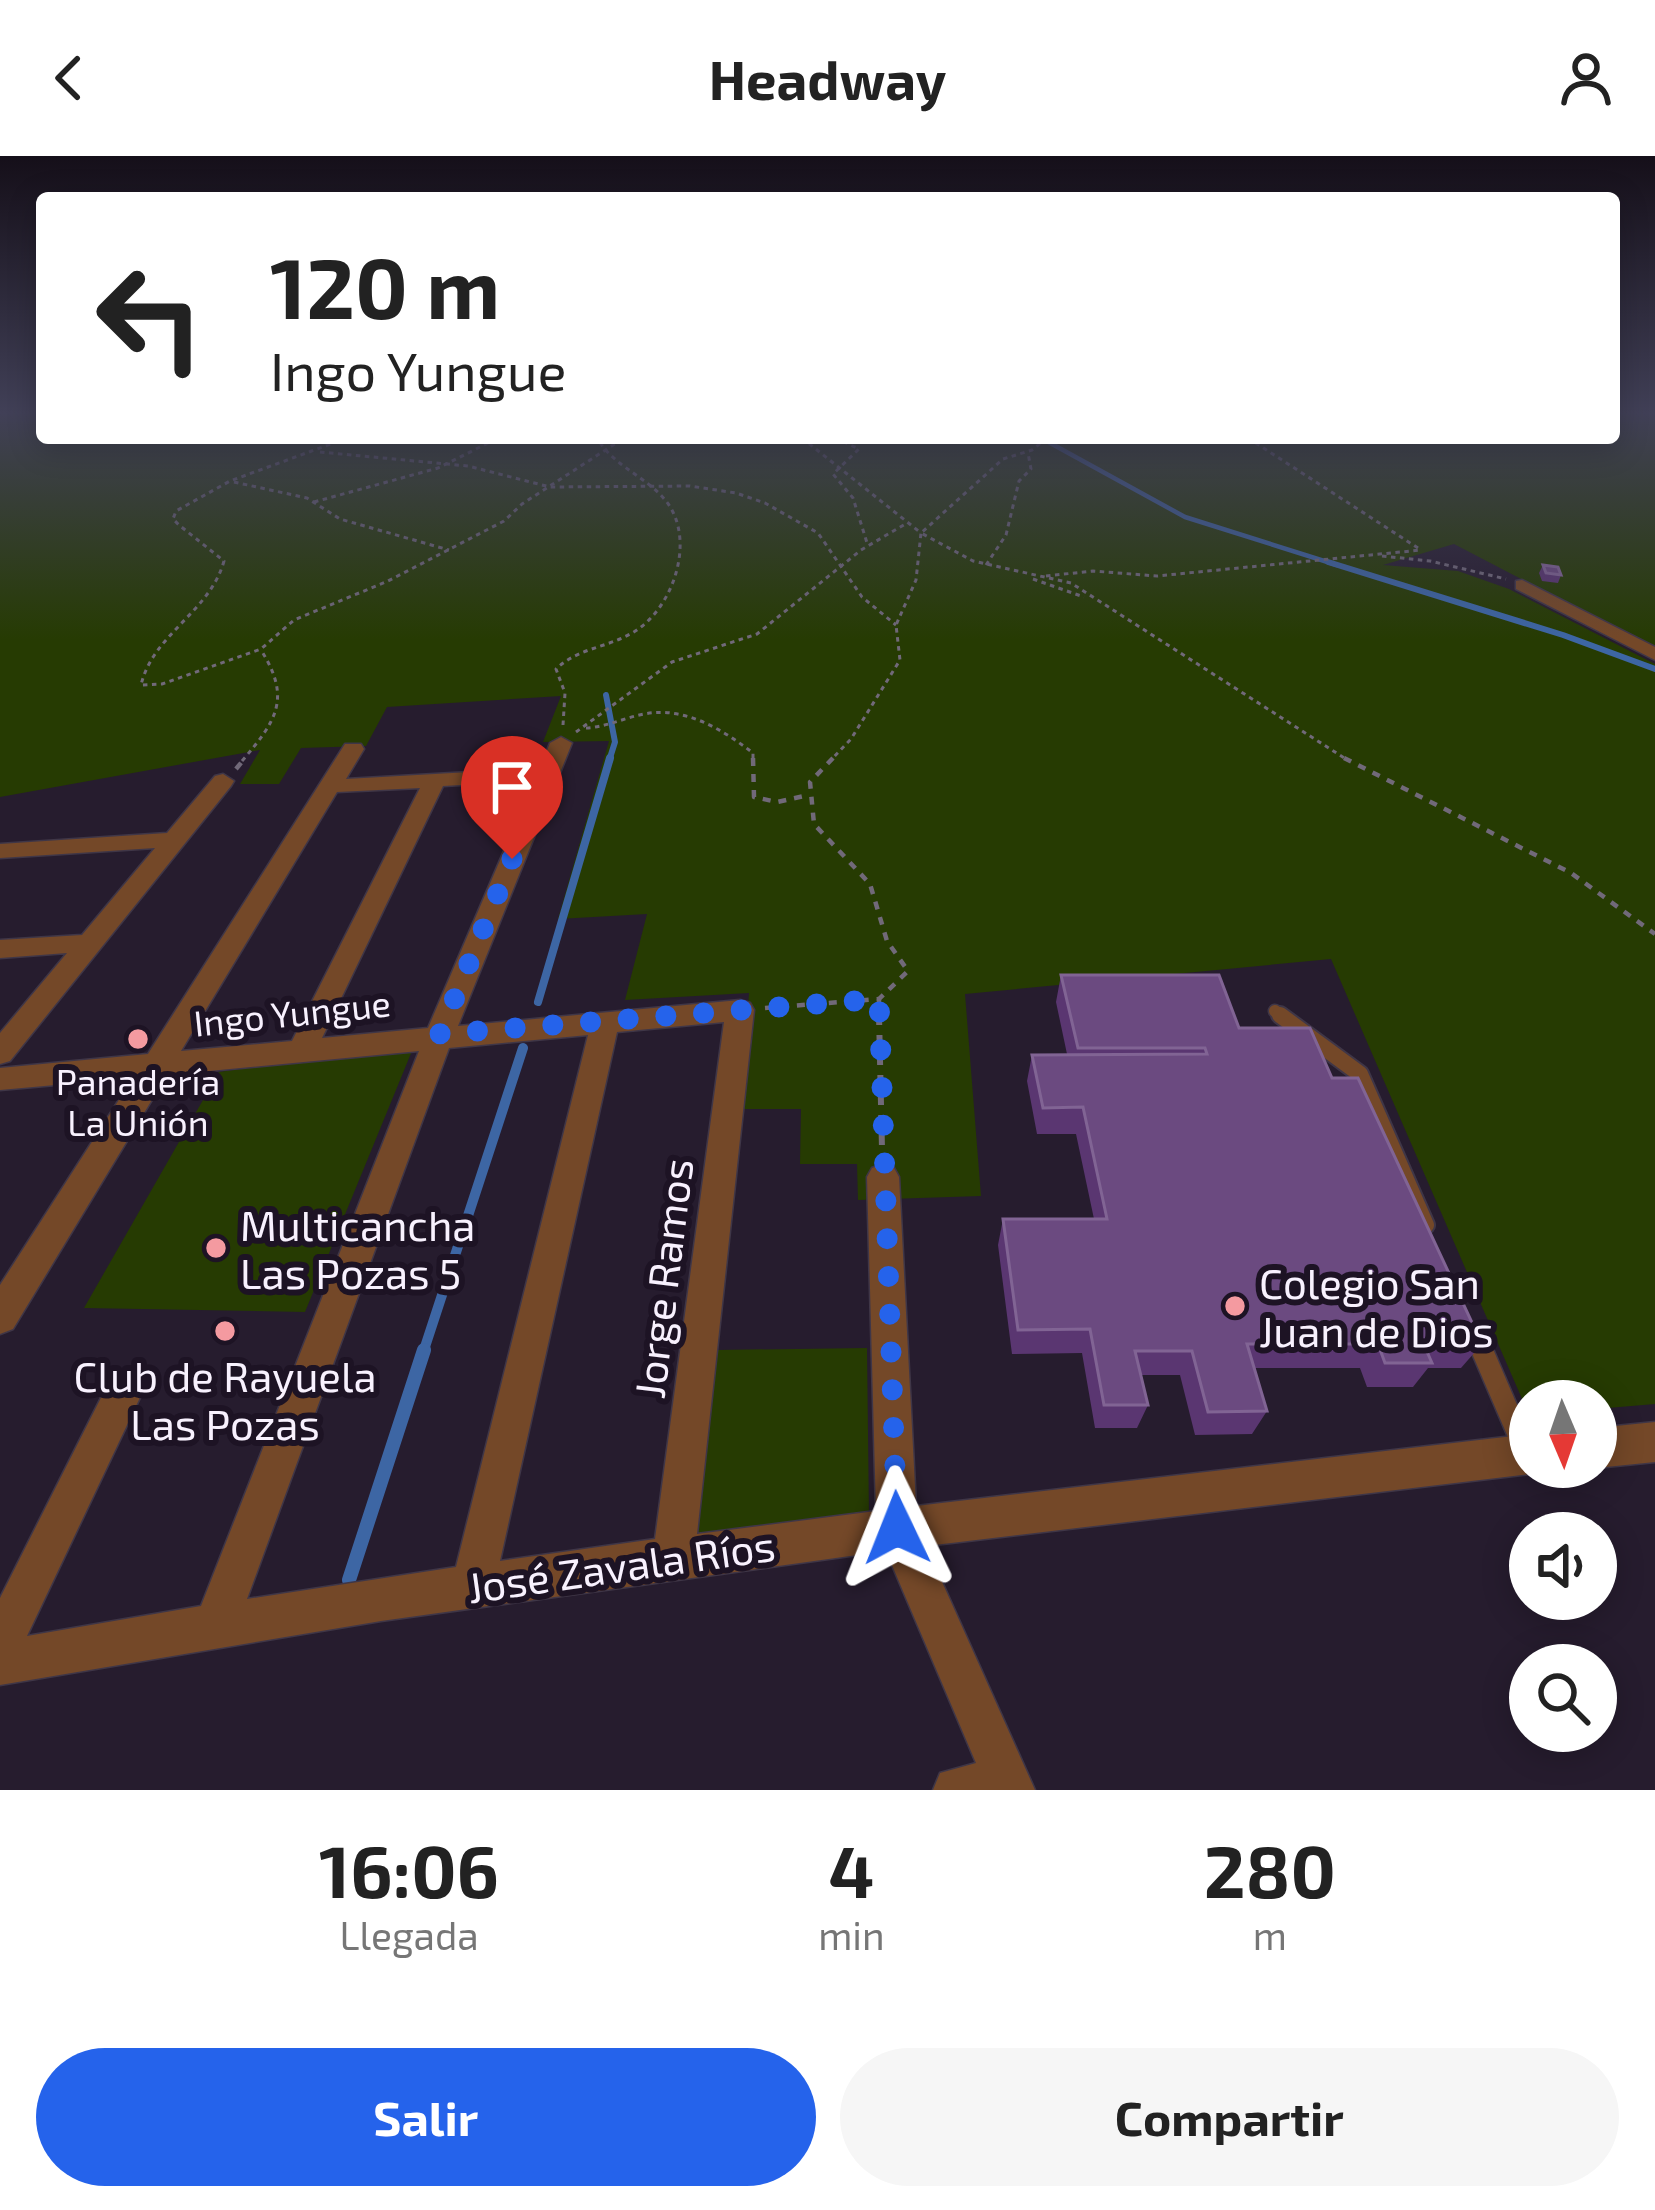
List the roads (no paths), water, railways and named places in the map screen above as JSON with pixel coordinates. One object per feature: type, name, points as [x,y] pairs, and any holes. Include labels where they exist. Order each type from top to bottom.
[{"type":"street","points":[[1522,585],[1655,654]]},
{"type":"street","points":[[216,1624],[440,1034],[561,743]]},
{"type":"street","points":[[0,1318],[352,749]]},
{"type":"street","points":[[331,786],[547,774]]},
{"type":"street","points":[[301,1051],[435,780]]},
{"type":"street","points":[[0,1053],[223,781]]},
{"type":"street","points":[[0,851],[174,841]]},
{"type":"street","points":[[0,950],[90,943]]},
{"type":"street","name":"Ingo Yungue","points":[[0,1078],[740,1010]]},
{"type":"street","name":"Jorge Ramos","points":[[674,1556],[740,1010]]},
{"type":"street","points":[[473,1585],[605,1021]]},
{"type":"street","points":[[883,1178],[897,1528],[1009,1786],[957,1790]]},
{"type":"street","points":[[0,1645],[126,1388]]},
{"type":"street","points":[[1617,1446],[1655,1442]]},
{"type":"street","name":"José Zavala Ríos","points":[[0,1663],[216,1624],[674,1556],[1509,1457]]},
{"type":"lane","points":[[1275,1011],[1360,1074],[1434,1243]]},
{"type":"lane","points":[[1462,1306],[1509,1411]]},
{"type":"waterway","points":[[1134,489],[1185,517],[1337,565]]},
{"type":"waterway","points":[[1328,562],[1563,635],[1655,669]]},
{"type":"waterway","points":[[606,695],[615,742],[609,761]]},
{"type":"waterway","points":[[538,1002],[610,758]]},
{"type":"waterway","points":[[423,1353],[523,1048]]},
{"type":"waterway","points":[[349,1580],[424,1350]]},
{"type":"place","name":"Panadería La Unión","points":[[138,1039]]},
{"type":"place","name":"Multicancha Las Pozas 5","points":[[216,1248]]},
{"type":"place","name":"Colegio San Juan de Dios","points":[[1235,1306]]},
{"type":"place","name":"Club de Rayuela Las Pozas","points":[[225,1331]]}]
